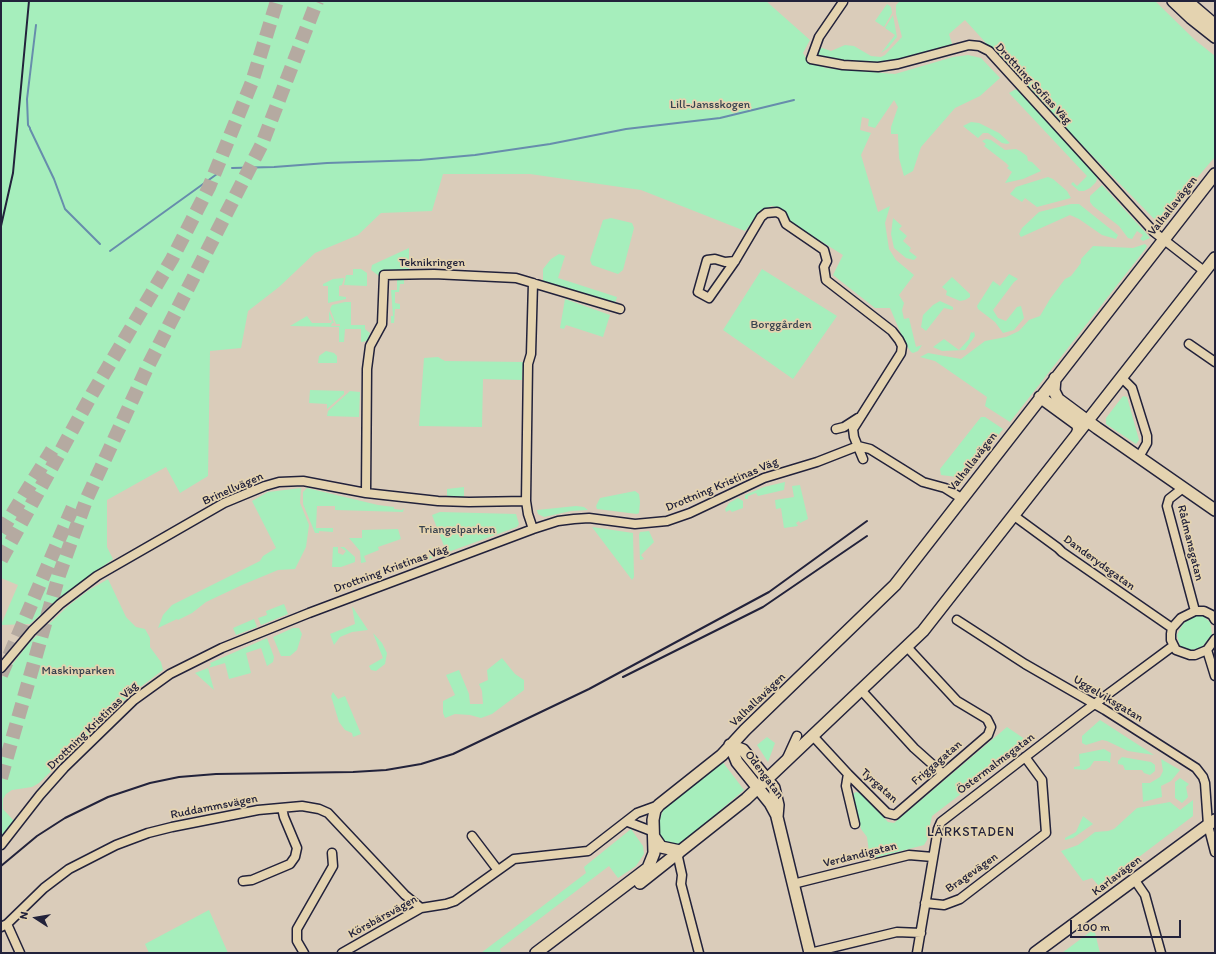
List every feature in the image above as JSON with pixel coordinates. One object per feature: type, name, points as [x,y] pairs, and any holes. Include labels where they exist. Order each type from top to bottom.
[{"type":"main road","points":[[1173,1],[1215,37]]},
{"type":"main road","points":[[1186,1],[1215,25]]},
{"type":"main road","name":"Valhallavägen","points":[[659,805],[722,755],[730,745],[895,585],[961,498],[1215,174]]},
{"type":"main road","points":[[548,953],[719,822],[923,631],[1215,258]]},
{"type":"main road","points":[[1055,378],[1054,387],[1056,397],[1087,421],[1215,510]]},
{"type":"main road","points":[[1040,397],[1077,424],[1079,429],[1078,434]]},
{"type":"main road","name":"Odengatan","points":[[778,817],[770,803],[740,767],[732,754],[730,745],[746,749],[774,788],[778,805],[778,817],[810,953]]},
{"type":"main road","points":[[536,953],[648,868],[654,853],[653,820],[655,810],[659,805]]},
{"type":"main road","name":"Karlavägen","points":[[1035,953],[1211,822]]},
{"type":"main road","points":[[654,834],[661,847],[680,851]]},
{"type":"street","name":"Drottning Sofias Väg","points":[[843,2],[819,37],[811,59],[844,65],[878,67],[898,64],[969,44],[979,46],[989,51],[1100,174],[1163,240],[1204,272]]},
{"type":"street","points":[[735,261],[725,262],[715,259],[707,260],[698,292],[709,298],[735,261],[760,217],[766,213],[777,212],[782,215],[786,224],[824,250],[827,260],[824,267],[826,280],[892,331],[899,340],[902,346],[901,353],[853,429],[842,432]]},
{"type":"street","name":"Teknikringen","points":[[366,493],[367,369],[370,346],[382,324],[384,275],[485,276],[516,278],[620,309]]},
{"type":"street","points":[[532,283],[531,354],[528,364],[526,501],[528,514],[533,529]]},
{"type":"street","points":[[1189,344],[1215,362]]},
{"type":"street","points":[[1121,377],[1132,388],[1147,436],[1147,443],[1139,457]]},
{"type":"street","points":[[842,432],[844,426],[859,418]]},
{"type":"street","points":[[842,432],[858,446],[870,449],[923,482],[945,488],[961,498]]},
{"type":"street","points":[[858,446],[863,459]]},
{"type":"street","name":"Drottning Kristinas Väg","points":[[1,845],[40,795],[68,764],[134,700],[170,674],[222,648],[309,613],[533,529],[558,522],[589,518],[635,524],[666,521],[690,513],[764,478],[817,462],[858,446]]},
{"type":"street","name":"Brinellvägen","points":[[1,668],[35,628],[60,604],[97,576],[224,503],[265,486],[292,481],[318,483],[366,493],[469,502],[526,501]]},
{"type":"street","name":"Rådmansgatan","points":[[1183,488],[1169,499],[1167,506],[1195,611]]},
{"type":"street","name":"Danderydsgatan","points":[[1013,515],[1062,552],[1172,628]]},
{"type":"street","points":[[1214,616],[1204,611],[1195,611],[1181,618],[1172,628],[1171,640],[1173,646],[1181,653],[1196,655],[1208,650],[1215,639]]},
{"type":"street","name":"Uggelviksgatan","points":[[957,620],[1026,664],[1095,704],[1200,772],[1205,784],[1211,822]]},
{"type":"street","name":"Östermalmsgatan","points":[[918,953],[938,829],[945,817],[1173,646]]},
{"type":"street","name":"Friggagatan","points":[[895,815],[988,735],[991,727],[987,719],[957,701],[907,647]]},
{"type":"street","points":[[1208,650],[1215,676]]},
{"type":"street","points":[[861,690],[914,748],[942,773]]},
{"type":"street","name":"Tyrgatan","points":[[812,735],[887,813],[895,815]]},
{"type":"street","points":[[786,760],[797,736]]},
{"type":"street","points":[[740,767],[741,757],[746,749]]},
{"type":"street","name":"Bragevägen","points":[[925,903],[944,905],[960,899],[1046,833],[1042,780],[1025,757]]},
{"type":"street","name":"Tyrgatan","points":[[848,774],[846,786],[855,824]]},
{"type":"street","name":"Körsbärsvägen","points":[[342,953],[421,908],[446,904],[454,901],[497,869],[514,859],[588,851],[628,822],[637,813],[659,805]]},
{"type":"street","name":"Ruddammsvägen","points":[[4,926],[44,888],[69,869],[116,845],[148,833],[172,827],[258,810],[282,808],[310,807],[328,813],[405,895],[421,908]]},
{"type":"street","points":[[243,881],[252,880],[290,864],[295,857],[297,848],[284,817],[282,808]]},
{"type":"street","points":[[628,822],[654,834]]},
{"type":"street","points":[[1211,822],[1215,852]]},
{"type":"street","points":[[472,836],[497,869]]},
{"type":"street","points":[[680,851],[678,857],[682,876],[681,884],[699,953]]},
{"type":"street","points":[[304,953],[297,941],[297,929],[333,866],[332,853]]},
{"type":"street","name":"Verdandigatan","points":[[793,884],[909,855],[933,857]]},
{"type":"street","points":[[1134,879],[1145,895],[1161,953]]},
{"type":"street","points":[[4,926],[20,953]]},
{"type":"street","points":[[810,953],[897,932],[921,932]]},
{"type":"green space","name":"Lill-Jansskogen","points":[[1,1],[766,1],[810,40],[803,53],[807,60],[826,68],[895,74],[953,57],[968,55],[981,58],[1000,78],[980,96],[955,108],[921,147],[913,171],[904,176],[899,158],[898,134],[891,134],[891,127],[898,107],[894,100],[875,128],[868,126],[869,119],[862,117],[860,130],[871,133],[861,155],[878,212],[890,206],[885,223],[889,249],[896,260],[914,275],[899,295],[904,303],[902,310],[904,319],[909,318],[916,347],[922,345],[918,351],[913,353],[911,352],[905,343],[890,308],[875,308],[833,275],[843,255],[790,222],[788,216],[782,209],[772,206],[762,210],[745,231],[641,190],[530,174],[443,174],[432,211],[381,213],[358,235],[315,253],[279,287],[248,311],[241,348],[210,351],[208,476],[180,493],[166,467],[107,500],[107,547],[113,559],[57,600],[30,624],[1,625],[18,585],[1,578]]},
{"type":"green space","points":[[900,1],[1155,1],[1195,40],[1215,56],[1214,158],[1196,179],[1198,181],[1162,227],[1038,100],[965,20],[949,34],[952,44],[893,61],[860,64],[825,59],[818,54],[816,46],[831,51],[845,45],[854,46],[871,56],[881,57],[885,55],[902,37],[896,14],[896,5]]},
{"type":"green space","points":[[887,4],[891,7],[892,13],[884,27],[875,21]]},
{"type":"green space","points":[[893,15],[897,37],[888,48],[881,53],[895,35],[885,28]]},
{"type":"green space","points":[[1016,89],[1021,91],[1098,176],[1096,182],[1090,188],[1084,191],[1079,191],[1071,184],[1073,182],[1077,186],[1087,176],[1009,93]]},
{"type":"green space","points":[[971,122],[979,123],[999,133],[1010,143],[1002,143],[988,133],[983,133],[978,138],[963,126]]},
{"type":"green space","points":[[986,139],[991,140],[1005,150],[1016,149],[1020,151],[1027,156],[1028,161],[1032,162],[1041,171],[1023,179],[1005,183],[1012,172],[1007,168],[1009,166],[1006,163],[984,146],[986,144],[982,141]]},
{"type":"green space","points":[[1048,177],[1053,179],[1067,191],[1071,198],[1037,207],[1025,198],[1022,202],[1010,194],[1016,187]]},
{"type":"green space","points":[[1102,185],[1150,238],[1143,241],[1140,239],[1143,235],[1137,231],[1132,239],[1128,238],[1119,226],[1093,206],[1090,202],[1090,196]]},
{"type":"green space","points":[[1071,204],[1079,204],[1118,235],[1116,239],[1102,235],[1079,219],[1070,215],[1021,237],[1019,234],[1022,228],[1039,212]]},
{"type":"green space","points":[[611,218],[632,223],[634,228],[623,270],[618,274],[592,265],[590,260],[603,220]]},
{"type":"green space","points":[[893,218],[902,226],[899,229],[907,236],[903,241],[911,248],[909,251],[917,257],[914,260],[906,258],[894,248],[891,234]]},
{"type":"green space","points":[[1145,244],[1147,246],[1143,252],[1010,422],[985,406],[987,397],[935,361],[920,357],[928,353],[961,359],[985,341],[1006,337],[1019,331],[1029,320],[1040,316],[1050,299],[1065,279],[1071,276],[1081,263],[1081,259],[1093,246],[1133,248]]},
{"type":"green space","points":[[409,248],[409,272],[379,272],[379,276],[371,270],[372,265]]},
{"type":"green space","points":[[559,254],[565,256],[558,278],[617,297],[615,304],[543,281],[543,269],[551,259]]},
{"type":"green space","points":[[353,269],[361,269],[367,273],[367,286],[344,285],[346,275],[353,275]]},
{"type":"green space","name":"Borggården","points":[[762,269],[837,316],[793,379],[723,330]]},
{"type":"green space","points":[[1009,274],[1018,279],[1014,282],[993,310],[998,318],[1006,321],[1017,307],[1021,306],[1024,318],[1014,330],[1003,333],[995,322],[978,309],[977,306],[993,281],[1000,286]]},
{"type":"green space","points":[[952,277],[970,294],[970,297],[960,301],[946,295],[947,291],[942,287]]},
{"type":"green space","points":[[344,278],[342,285],[339,286],[339,296],[346,297],[346,299],[328,303],[328,286],[323,286],[323,284],[333,279]]},
{"type":"green space","points":[[397,278],[404,279],[404,284],[400,284],[399,292],[395,292],[395,303],[400,304],[400,309],[395,309],[394,323],[391,323],[391,316],[393,316],[391,290],[397,290]]},
{"type":"green space","points":[[565,299],[610,315],[603,337],[566,325],[564,329],[560,328]]},
{"type":"green space","points":[[940,301],[953,307],[953,310],[944,308],[926,331],[921,327],[923,315],[933,305]]},
{"type":"green space","points":[[351,302],[351,325],[365,325],[365,329],[370,333],[367,341],[361,342],[361,329],[345,329],[344,342],[339,342],[339,327],[290,326],[307,316],[312,323],[331,323],[332,320],[329,320],[329,311],[334,323],[332,323],[331,326],[340,326],[340,324],[336,324],[330,309],[332,305]]},
{"type":"green space","points":[[974,331],[975,336],[965,350],[942,351],[933,347],[944,339],[959,350],[969,339],[971,332],[973,333]]},
{"type":"green space","points":[[326,351],[334,353],[337,356],[337,363],[318,363],[319,356]]},
{"type":"green space","points":[[438,357],[445,361],[523,362],[522,380],[483,379],[482,427],[419,426],[424,358]]},
{"type":"green space","points":[[310,390],[344,391],[344,394],[327,409],[327,404],[309,403]]},
{"type":"green space","points":[[350,391],[360,392],[359,417],[327,416],[328,411]]},
{"type":"green space","points":[[1123,396],[1127,397],[1139,440],[1136,444],[1106,424],[1106,418]]},
{"type":"green space","points":[[981,417],[985,417],[1003,429],[965,478],[941,475],[940,469]]},
{"type":"green space","points":[[785,482],[784,490],[758,496],[756,493],[748,496],[748,499],[745,499],[745,495],[764,487]]},
{"type":"green space","points":[[800,485],[808,519],[800,523],[799,521],[796,523],[798,526],[784,528],[781,508],[776,509],[775,500],[794,497],[792,486]]},
{"type":"green space","points":[[464,487],[464,498],[447,497],[447,489]]},
{"type":"green space","points":[[301,488],[300,503],[309,525],[306,547],[295,569],[278,570],[242,585],[206,602],[192,613],[158,628],[163,615],[172,605],[260,561],[263,556],[276,548],[252,501],[268,492]]},
{"type":"green space","points":[[307,488],[378,505],[394,507],[394,509],[402,510],[404,508],[403,512],[335,510],[335,506],[317,506],[316,528],[333,528],[333,532],[319,531],[319,533],[315,533],[303,504],[303,492]]},
{"type":"green space","points":[[635,491],[639,494],[640,502],[639,513],[637,514],[597,509],[596,506],[600,498]]},
{"type":"green space","points":[[738,498],[743,501],[743,508],[732,512],[730,510],[726,512],[725,509],[729,503]]},
{"type":"green space","points":[[576,506],[584,507],[588,510],[571,511],[544,517],[538,514],[537,510]]},
{"type":"green space","name":"Triangelparken","points":[[440,512],[516,514],[519,524],[517,527],[429,559],[430,555],[436,552],[446,551],[432,515]]},
{"type":"green space","points":[[592,527],[633,533],[634,577],[632,580]]},
{"type":"green space","points":[[398,529],[401,539],[378,547],[379,550],[364,556],[366,562],[361,563],[360,551],[349,538],[362,538],[362,530]]},
{"type":"green space","points":[[649,531],[654,542],[641,555],[644,559],[640,560],[639,535],[640,532]]},
{"type":"green space","points":[[333,547],[338,547],[338,553],[343,555],[346,551],[340,547],[344,547],[355,557],[355,562],[341,567],[332,567]]},
{"type":"green space","name":"Maskinparken","points":[[108,579],[126,617],[136,627],[145,629],[150,638],[150,647],[161,662],[163,670],[131,694],[39,783],[32,787],[12,790],[6,794],[3,799],[3,809],[14,821],[1,838],[1,679],[29,643],[68,606],[89,590]]},
{"type":"green space","points":[[284,604],[288,614],[261,625],[258,618],[267,615],[266,611]]},
{"type":"green space","points":[[352,606],[368,630],[352,632],[340,637],[334,645],[330,634],[355,624]]},
{"type":"green space","points":[[1198,615],[1203,616],[1210,622],[1212,634],[1202,647],[1188,651],[1180,646],[1177,635],[1183,624],[1190,618]]},
{"type":"green space","points":[[254,619],[257,627],[236,635],[233,628]]},
{"type":"green space","points":[[293,628],[299,628],[302,634],[297,650],[290,656],[281,656],[273,637]]},
{"type":"green space","points":[[373,633],[382,643],[387,653],[385,664],[376,671],[371,670],[369,666],[383,658]]},
{"type":"green space","points":[[267,638],[274,657],[273,662],[267,666],[261,648],[246,653],[251,673],[229,679],[225,663],[208,668],[211,665],[210,663]]},
{"type":"green space","points":[[502,658],[515,674],[524,680],[524,690],[492,714],[481,718],[470,715],[455,714],[445,718],[443,713],[443,701],[455,695],[446,675],[459,670],[469,694],[470,704],[483,704],[482,691],[479,684],[488,680],[487,670]]},
{"type":"green space","points":[[208,668],[214,690],[195,673]]},
{"type":"green space","points":[[333,692],[338,699],[345,696],[361,734],[353,737],[352,733],[345,730],[339,722],[331,696]]},
{"type":"green space","points":[[1100,720],[1154,755],[1128,751],[1102,740],[1086,745],[1082,743],[1082,736]]},
{"type":"green space","points":[[1007,727],[1029,742],[932,816],[927,840],[924,845],[870,859],[867,837],[861,829],[853,794],[856,792],[860,793],[888,822],[894,823]]},
{"type":"green space","points":[[767,737],[775,743],[768,762],[757,745]]},
{"type":"green space","points":[[1104,749],[1111,753],[1110,763],[1107,761],[1094,761],[1090,767],[1085,770],[1074,769],[1074,767],[1080,766],[1079,754]]},
{"type":"green space","points":[[1122,757],[1151,762],[1155,765],[1155,771],[1150,775],[1144,773],[1142,770],[1125,770],[1123,765],[1118,764],[1118,761]]},
{"type":"green space","points":[[1161,759],[1180,770],[1171,781],[1161,786],[1162,797],[1143,802],[1142,783],[1150,783],[1160,777],[1163,771]]},
{"type":"green space","points":[[722,761],[744,790],[676,848],[667,847],[660,840],[658,825],[663,810]]},
{"type":"green space","points":[[1180,778],[1189,784],[1186,787],[1188,797],[1182,803],[1175,798],[1175,782]]},
{"type":"green space","points":[[1193,800],[1193,816],[1102,885],[1098,885],[1092,878],[1083,881],[1061,851],[1078,845],[1095,832],[1114,829],[1137,808],[1170,802],[1180,810]]},
{"type":"green space","points":[[1083,816],[1093,824],[1073,838],[1065,840],[1065,838],[1076,832]]},
{"type":"green space","points":[[631,829],[643,846],[644,854],[636,866],[618,878],[609,866],[500,949],[501,953],[481,953],[586,873],[584,867]]},
{"type":"green space","points":[[209,910],[228,953],[149,953],[145,944]]},
{"type":"green space","points":[[1094,929],[1100,953],[1062,953]]},
{"type":"waterway","points":[[30,128],[28,125],[27,99],[36,25]]},
{"type":"waterway","points":[[232,168],[420,160],[475,155],[550,144],[626,129],[720,118],[794,100]]},
{"type":"waterway","points":[[30,129],[54,179],[65,209],[100,244]]},
{"type":"waterway","points":[[110,251],[217,174]]},
{"type":"tunnel","points":[[1,560],[92,394],[172,259],[209,187],[252,82],[277,1]]},
{"type":"tunnel","points":[[1,778],[59,575],[87,498],[147,368],[262,144],[317,1]]},
{"type":"tunnel","points":[[1,532],[52,450]]},
{"type":"tunnel","points":[[1,675],[75,502]]},
{"type":"railway","points":[[1,226],[13,173],[29,1]]},
{"type":"railway","points":[[1,866],[37,836],[65,818],[108,797],[150,783],[179,777],[216,774],[353,772],[386,770],[421,764],[453,754],[589,689],[769,592],[867,521]]},
{"type":"railway","points":[[623,677],[763,607],[867,536]]},
{"type":"district","name":"LÄRKSTADEN","points":[[971,833]]}]
